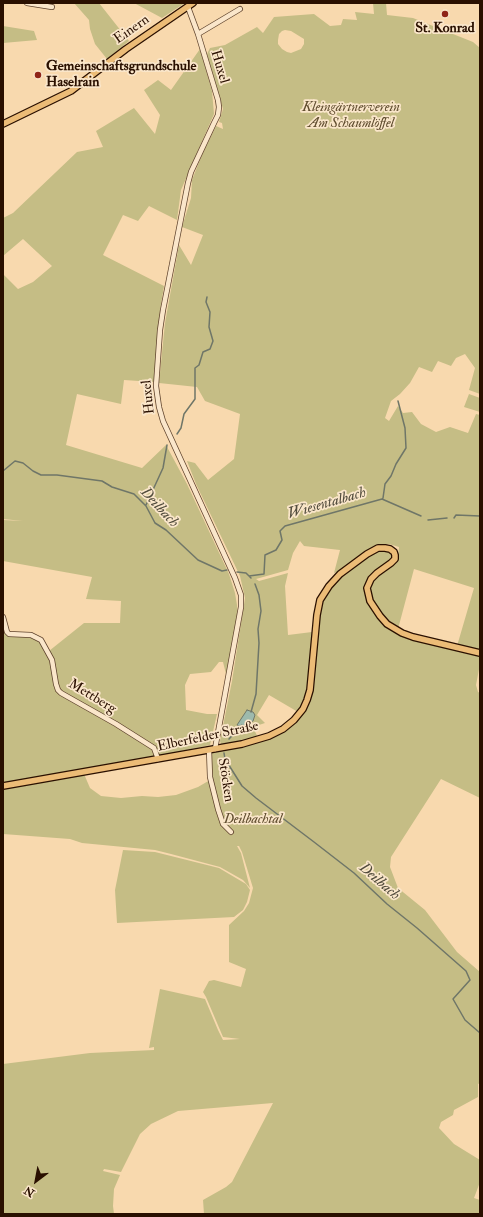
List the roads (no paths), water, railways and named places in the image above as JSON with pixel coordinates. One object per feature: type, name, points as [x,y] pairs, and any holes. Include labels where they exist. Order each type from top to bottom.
[{"type":"main road","name":"Einern","points":[[3,124],[71,91],[126,49],[190,5]]},
{"type":"main road","name":"Elberfelder Straße","points":[[3,786],[242,744],[269,736],[283,729],[294,720],[303,709],[310,690],[317,615],[320,600],[329,586],[340,574],[367,554],[378,548],[390,549],[395,555],[395,559],[391,563],[376,573],[371,579],[367,588],[370,601],[387,624],[408,635],[441,645],[480,653]]},
{"type":"street","points":[[27,3],[52,7]]},
{"type":"street","name":"Huxel","points":[[190,5],[218,100],[218,115],[191,172],[188,183],[161,323],[156,386],[163,421],[235,578],[241,595],[241,607],[212,750]]},
{"type":"street","name":"Huxel","points":[[198,34],[240,9]]},
{"type":"street","name":"Mettberg","points":[[3,617],[7,632],[9,634],[31,635],[41,640],[52,660],[56,684],[61,694],[116,724],[154,748],[158,759]]},
{"type":"street","name":"Stöcken","points":[[212,750],[210,777],[223,824],[231,832]]},
{"type":"waterway","points":[[177,434],[181,428],[184,414],[195,399],[195,368],[199,365],[203,352],[210,349],[213,341],[209,327],[210,312],[206,302],[207,297]]},
{"type":"waterway","points":[[383,498],[385,484],[406,448],[405,428],[398,401]]},
{"type":"waterway","points":[[146,505],[163,468],[167,445]]},
{"type":"waterway","name":"Deilbach","points":[[3,471],[15,461],[23,463],[41,475],[57,475],[102,481],[112,487],[134,494],[146,506],[155,523],[166,530],[198,560],[222,571],[227,570]]},
{"type":"waterway","name":"Wiesentalbach","points":[[249,576],[264,574],[265,555],[276,550],[282,540],[280,531],[285,526],[382,499],[421,516]]},
{"type":"waterway","name":"Wiesentalbach","points":[[454,518],[456,515],[480,516]]},
{"type":"waterway","name":"Wiesentalbach","points":[[428,520],[447,518]]},
{"type":"waterway","name":"Deilbach","points":[[237,572],[246,573],[251,578]]},
{"type":"waterway","name":"Deilbach","points":[[251,712],[256,694],[259,643],[258,629],[261,611],[259,595],[255,584]]},
{"type":"waterway","name":"Deilbach","points":[[229,739],[242,725]]},
{"type":"waterway","name":"Deilbach","points":[[224,753],[225,759],[242,786],[354,873],[387,904],[466,971],[470,980],[453,999],[465,1020],[480,1033]]},
{"type":"place","name":"St. Konrad","points":[[445,14]]},
{"type":"place","name":"Gemeinschaftsgrundschule Haselrain","points":[[38,75]]},
{"type":"park label","name":"Kleingärtnerverein Am Schaumlöffel","points":[[351,116]]},
{"type":"park label","name":"Deilbachtal","points":[[253,820]]}]
